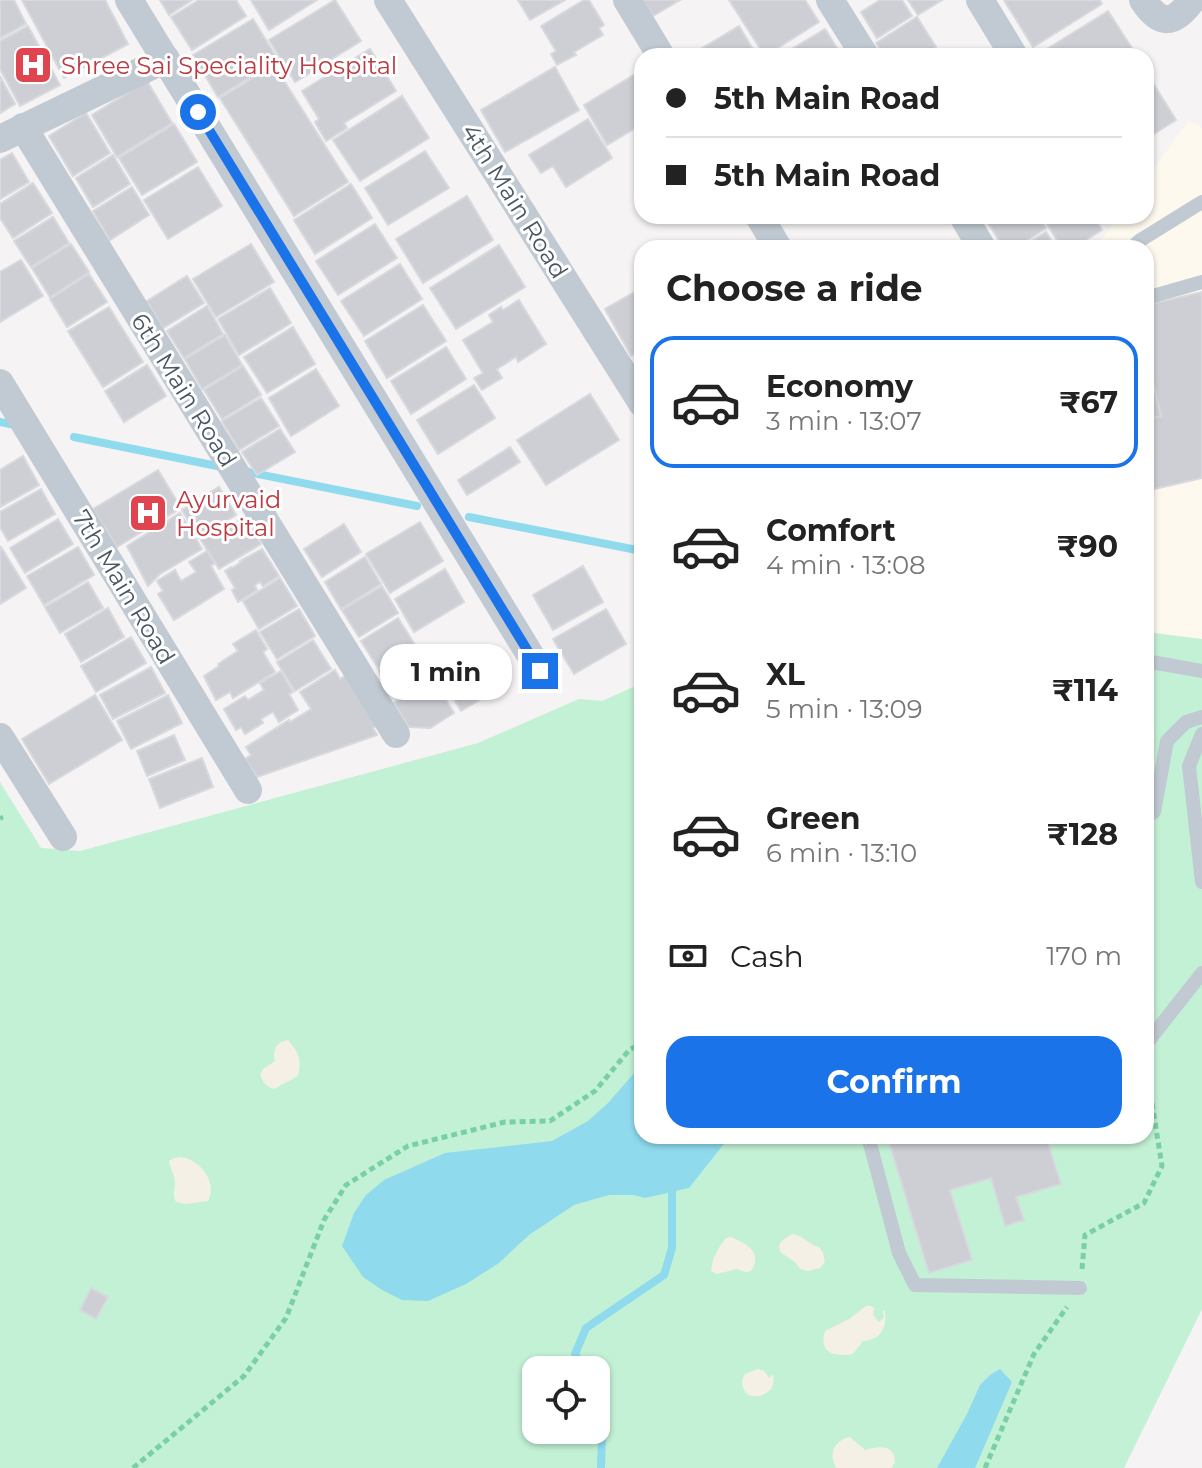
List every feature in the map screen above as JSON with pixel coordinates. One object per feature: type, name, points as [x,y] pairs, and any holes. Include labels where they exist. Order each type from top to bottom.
[{"type":"street","points":[[129,0],[540,671]]},
{"type":"street","points":[[627,0],[656,48]]},
{"type":"street","points":[[830,0],[860,48]]},
{"type":"street","points":[[980,0],[1009,48]]},
{"type":"street","points":[[1143,0],[1152,14],[1163,19],[1177,16],[1192,0]]},
{"type":"street","name":"4th Main Road","points":[[396,3],[634,390]]},
{"type":"street","points":[[12,133],[166,59]]},
{"type":"street","name":"6th Main Road","points":[[12,133],[396,734]]},
{"type":"street","name":"7th Main Road","points":[[0,383],[248,790]]},
{"type":"street","points":[[0,737],[63,837]]},
{"type":"lane","points":[[1141,240],[1202,202]]},
{"type":"lane","points":[[1154,296],[1202,282]]},
{"type":"lane","points":[[1154,662],[1202,671]]},
{"type":"lane","points":[[1154,812],[1167,741],[1186,722],[1202,717]]},
{"type":"lane","points":[[1202,734],[1189,766],[1202,882]]},
{"type":"lane","points":[[1154,1034],[1202,973]]},
{"type":"lane","points":[[870,1144],[899,1253],[915,1285],[1080,1288]]},
{"type":"path","points":[[133,1468],[244,1376],[286,1318],[324,1220],[346,1185],[408,1146],[505,1122],[550,1121],[595,1091],[634,1048]]},
{"type":"shaded area","points":[[1189,120],[1202,128],[1202,639],[1154,633],[1154,240],[1101,240],[1113,224],[1154,224],[1154,168]]},
{"type":"green space","points":[[1154,633],[1202,639],[1202,1309],[1124,1468],[0,1468],[0,782],[41,848],[80,851],[478,743],[579,699],[602,701],[634,687],[634,1144],[1154,1144]]},
{"type":"sand","points":[[288,1040],[299,1057],[298,1076],[274,1089],[260,1075],[275,1061],[274,1053],[278,1045]]},
{"type":"sand","points":[[181,1157],[195,1162],[205,1173],[211,1187],[208,1201],[176,1202],[175,1179],[169,1161]]},
{"type":"sand","points":[[792,1234],[819,1247],[825,1262],[820,1268],[800,1269],[780,1252],[779,1245]]},
{"type":"sand","points":[[731,1237],[752,1250],[754,1264],[751,1271],[737,1269],[717,1274],[711,1271],[714,1257],[726,1238]]},
{"type":"sand","points":[[866,1306],[874,1308],[873,1315],[879,1322],[884,1318],[885,1311],[885,1323],[882,1332],[863,1341],[853,1354],[834,1354],[826,1349],[825,1331]]},
{"type":"sand","points":[[758,1369],[769,1378],[773,1374],[773,1385],[764,1395],[748,1395],[742,1385],[743,1377]]},
{"type":"sand","points":[[850,1437],[865,1450],[889,1449],[895,1463],[891,1468],[836,1468],[834,1448]]},
{"type":"water","points":[[634,1073],[634,1144],[725,1144],[689,1188],[645,1198],[609,1195],[574,1205],[529,1235],[499,1263],[466,1284],[428,1301],[402,1300],[382,1290],[363,1277],[342,1246],[354,1213],[366,1195],[384,1180],[445,1153],[552,1141],[588,1121]]},
{"type":"water","points":[[1000,1369],[1012,1382],[975,1468],[937,1468],[980,1385]]},
{"type":"building","points":[[0,0],[14,0],[26,24],[0,38]]},
{"type":"building","points":[[22,0],[105,0],[128,44],[64,78]]},
{"type":"building","points":[[160,0],[192,0],[169,15]]},
{"type":"building","points":[[199,0],[236,0],[246,16],[192,50],[171,17]]},
{"type":"building","points":[[251,0],[317,0],[269,30]]},
{"type":"building","points":[[335,0],[361,41],[295,82],[269,40]]},
{"type":"building","points":[[518,0],[565,0],[530,20]]},
{"type":"building","points":[[589,0],[604,25],[599,28],[603,35],[557,65],[551,54],[556,51],[541,26]]},
{"type":"building","points":[[643,0],[680,0],[653,16]]},
{"type":"building","points":[[729,0],[805,0],[819,22],[778,48],[760,48]]},
{"type":"building","points":[[880,0],[902,0],[912,16],[877,38],[861,12]]},
{"type":"building","points":[[908,0],[942,0],[918,15]]},
{"type":"building","points":[[1004,0],[1100,0],[1102,4],[1033,47]]},
{"type":"building","points":[[1108,11],[1132,48],[1049,48]]},
{"type":"building","points":[[917,17],[936,47],[879,48],[876,43]]},
{"type":"building","points":[[253,19],[278,60],[218,97],[193,55]]},
{"type":"building","points":[[28,26],[60,85],[20,106],[0,69],[0,41]]},
{"type":"building","points":[[739,26],[752,48],[702,48]]},
{"type":"building","points":[[825,29],[837,48],[793,48]]},
{"type":"building","points":[[370,49],[396,91],[344,123],[347,128],[326,141],[315,122],[319,119],[302,91]]},
{"type":"building","points":[[274,65],[348,182],[294,216],[220,98]]},
{"type":"building","points":[[555,67],[579,110],[505,152],[481,110]]},
{"type":"building","points":[[634,75],[634,129],[607,145],[584,105]]},
{"type":"building","points":[[0,76],[15,104],[0,113]]},
{"type":"building","points":[[147,81],[172,123],[117,157],[92,115]]},
{"type":"building","points":[[1154,85],[1176,120],[1154,134]]},
{"type":"building","points":[[402,96],[429,138],[360,181],[333,140]]},
{"type":"building","points":[[86,113],[110,153],[73,176],[49,136]]},
{"type":"building","points":[[588,119],[612,158],[566,187],[553,166],[541,173],[529,155]]},
{"type":"building","points":[[174,124],[197,162],[142,195],[119,158]]},
{"type":"building","points":[[425,151],[449,188],[388,225],[365,188]]},
{"type":"building","points":[[12,153],[29,182],[0,199],[0,160]]},
{"type":"building","points":[[113,155],[130,184],[93,207],[76,178]]},
{"type":"building","points":[[198,167],[222,206],[168,239],[144,200]]},
{"type":"building","points":[[33,183],[52,213],[13,238],[0,218],[0,204]]},
{"type":"building","points":[[351,184],[372,218],[315,254],[294,220]]},
{"type":"building","points":[[132,187],[149,215],[110,240],[93,211]]},
{"type":"building","points":[[467,196],[493,240],[423,283],[396,239]]},
{"type":"building","points":[[53,217],[69,243],[31,267],[14,241]]},
{"type":"building","points":[[375,224],[397,258],[338,295],[316,261]]},
{"type":"building","points":[[989,224],[1043,224],[1046,228],[1028,240],[999,240]]},
{"type":"building","points":[[1047,224],[1098,224],[1102,230],[1086,240],[1057,240]]},
{"type":"building","points":[[1046,232],[1051,240],[1034,240]]},
{"type":"building","points":[[71,244],[89,272],[50,297],[32,268]]},
{"type":"building","points":[[251,244],[274,282],[216,317],[193,279]]},
{"type":"building","points":[[499,245],[525,287],[456,329],[430,288]]},
{"type":"building","points":[[21,260],[43,296],[0,322],[0,272]]},
{"type":"building","points":[[400,264],[422,299],[364,336],[341,301]]},
{"type":"building","points":[[89,274],[107,302],[67,327],[50,299]]},
{"type":"building","points":[[187,276],[204,303],[163,328],[147,301]]},
{"type":"building","points":[[270,288],[291,323],[239,355],[218,319]]},
{"type":"building","points":[[1202,292],[1202,478],[1154,489],[1154,418],[1161,416],[1154,387],[1154,303]]},
{"type":"building","points":[[634,293],[634,354],[631,356],[605,309]]},
{"type":"building","points":[[519,300],[546,344],[518,362],[516,357],[497,369],[502,378],[482,390],[474,378],[483,373],[463,340],[493,322],[489,315]]},
{"type":"building","points":[[423,305],[446,341],[387,378],[365,341]]},
{"type":"building","points":[[207,306],[223,334],[184,358],[167,331]]},
{"type":"building","points":[[109,307],[143,362],[103,387],[68,331]]},
{"type":"building","points":[[293,327],[315,364],[267,393],[244,357]]},
{"type":"building","points":[[225,335],[242,365],[202,389],[185,359]]},
{"type":"building","points":[[446,347],[466,379],[411,414],[391,381]]},
{"type":"building","points":[[147,365],[166,396],[124,422],[105,391]]},
{"type":"building","points":[[243,366],[261,395],[222,419],[204,390]]},
{"type":"building","points":[[316,369],[339,406],[291,436],[269,398]]},
{"type":"building","points":[[474,385],[495,418],[438,454],[417,420]]},
{"type":"building","points":[[1154,387],[1161,416],[1154,418]]},
{"type":"building","points":[[590,394],[619,440],[546,485],[517,440]]},
{"type":"building","points":[[261,398],[279,426],[239,450],[222,421]]},
{"type":"building","points":[[280,429],[295,452],[257,475],[242,452]]},
{"type":"building","points":[[510,447],[520,462],[467,495],[458,480]]},
{"type":"building","points":[[23,456],[39,485],[0,507],[0,470]]},
{"type":"building","points":[[158,470],[181,508],[117,547],[93,509]]},
{"type":"building","points":[[219,487],[236,515],[199,538],[182,510]]},
{"type":"building","points":[[41,489],[55,514],[8,541],[0,527],[0,512]]},
{"type":"building","points":[[180,513],[202,549],[160,574],[148,586],[127,546]]},
{"type":"building","points":[[245,517],[261,544],[219,569],[201,540]]},
{"type":"building","points":[[58,519],[73,544],[25,573],[10,548]]},
{"type":"building","points":[[420,522],[443,561],[390,593],[366,554]]},
{"type":"building","points":[[344,524],[361,552],[322,577],[304,549]]},
{"type":"building","points":[[0,547],[26,588],[0,604]]},
{"type":"building","points":[[78,547],[94,575],[44,605],[27,576]]},
{"type":"building","points":[[262,549],[279,576],[263,586],[260,582],[255,585],[257,590],[238,602],[232,590],[235,588],[225,571]]},
{"type":"building","points":[[207,551],[215,563],[211,566],[224,589],[174,620],[158,594],[163,591],[157,581],[175,570],[181,581],[196,572],[189,562]]},
{"type":"building","points":[[365,557],[381,584],[341,609],[325,582]]},
{"type":"building","points":[[583,566],[603,602],[553,630],[533,595]]},
{"type":"building","points":[[445,569],[464,602],[414,632],[395,599]]},
{"type":"building","points":[[280,578],[297,606],[259,629],[243,601]]},
{"type":"building","points":[[88,582],[103,608],[60,633],[45,607]]},
{"type":"building","points":[[382,586],[398,613],[359,637],[342,610]]},
{"type":"building","points":[[108,608],[124,637],[81,662],[65,634]]},
{"type":"building","points":[[299,609],[315,636],[277,659],[260,632]]},
{"type":"building","points":[[606,609],[626,644],[574,674],[553,639]]},
{"type":"building","points":[[398,618],[415,645],[378,668],[361,641]]},
{"type":"building","points":[[256,630],[267,649],[263,652],[275,672],[233,698],[230,692],[216,700],[204,676],[238,651],[233,644]]},
{"type":"building","points":[[131,637],[146,663],[96,692],[81,666]]},
{"type":"building","points":[[313,640],[331,669],[295,691],[277,662]]},
{"type":"building","points":[[416,647],[433,675],[396,698],[379,670]]},
{"type":"building","points":[[490,648],[510,682],[461,711],[441,677]]},
{"type":"building","points":[[151,667],[165,693],[113,719],[100,695]]},
{"type":"building","points":[[335,670],[340,679],[345,676],[376,726],[373,728],[377,735],[257,777],[245,759],[251,755],[246,747],[311,709],[300,692]]},
{"type":"building","points":[[281,671],[293,692],[289,694],[298,710],[279,722],[273,712],[261,719],[263,723],[245,734],[241,727],[236,730],[224,709],[245,696],[248,700],[264,690],[260,683]]},
{"type":"building","points":[[433,679],[454,713],[430,728],[409,727],[394,703]]},
{"type":"building","points":[[95,695],[122,740],[49,784],[22,739]]},
{"type":"building","points":[[168,695],[182,723],[131,749],[117,721]]},
{"type":"building","points":[[174,735],[185,760],[147,776],[137,751]]},
{"type":"building","points":[[202,758],[213,787],[160,808],[149,779]]},
{"type":"building","points":[[889,1144],[1048,1144],[1061,1184],[1016,1197],[1024,1220],[1005,1226],[991,1178],[950,1190],[972,1260],[929,1273]]},
{"type":"building","points":[[91,1288],[108,1297],[96,1319],[80,1310]]},
{"type":"waterway","points":[[0,422],[19,426]]},
{"type":"waterway","points":[[74,437],[222,467]]},
{"type":"waterway","points":[[243,471],[417,506]]},
{"type":"waterway","points":[[469,517],[634,549]]},
{"type":"waterway","points":[[576,1356],[586,1328],[664,1275],[672,1248],[672,1181]]},
{"type":"waterway","points":[[601,1468],[602,1444]]},
{"type":"place","name":"Shree Sai Speciality Hospital","points":[[33,65]]},
{"type":"place","name":"Ayurvaid Hospital","points":[[148,513]]},
{"type":"route","points":[[198,112],[540,671]]}]
